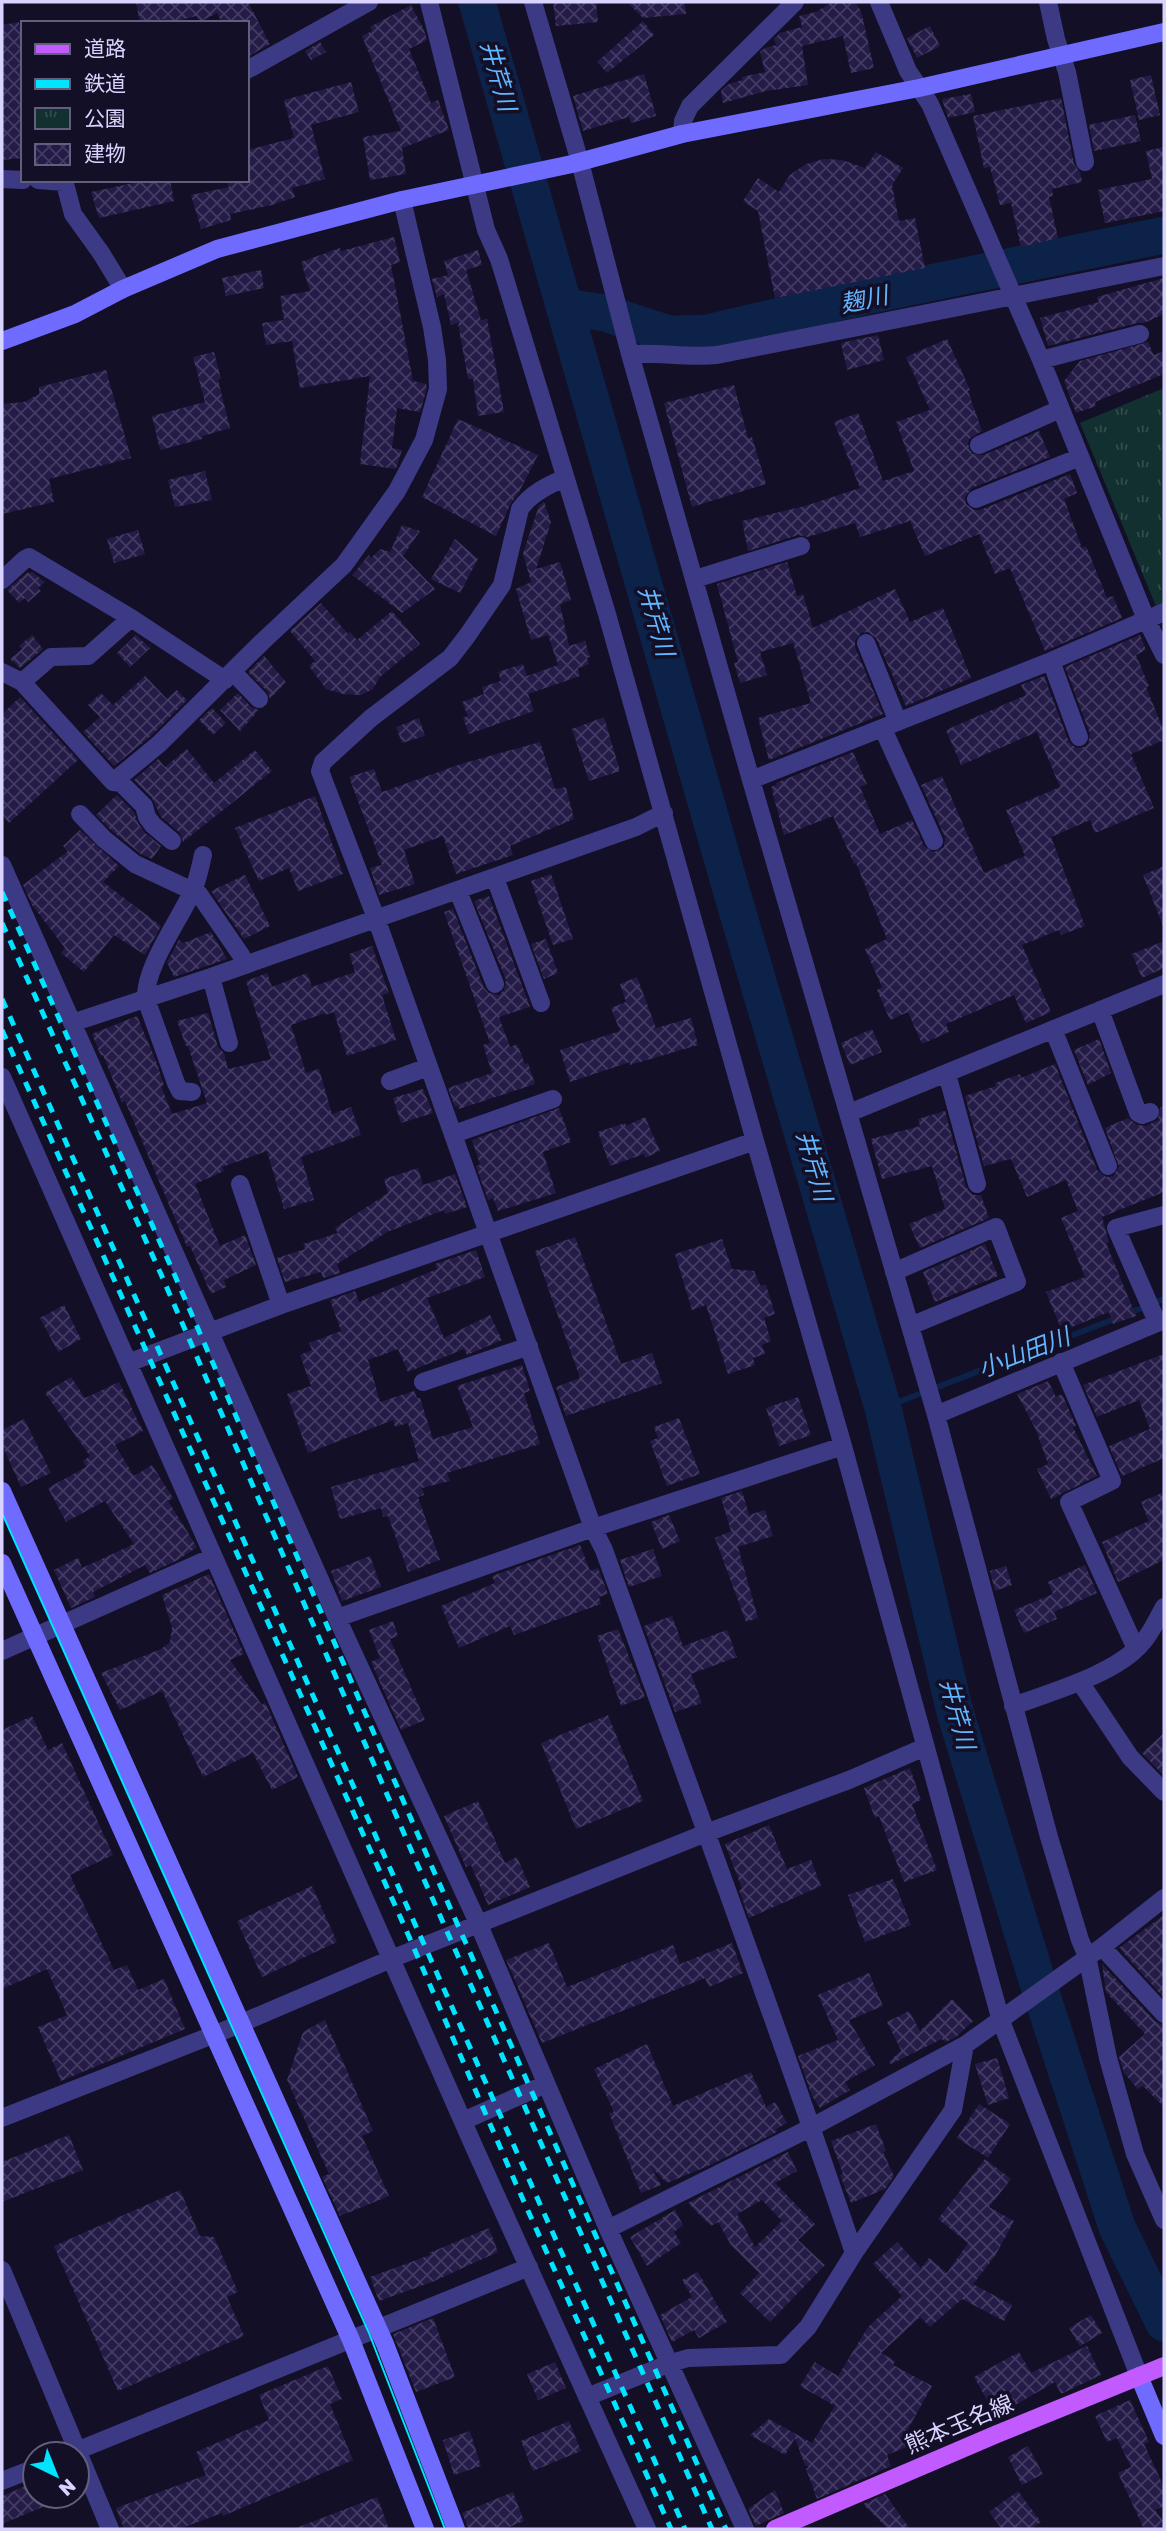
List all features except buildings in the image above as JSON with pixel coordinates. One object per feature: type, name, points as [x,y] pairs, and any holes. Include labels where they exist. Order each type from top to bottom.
[{"type":"main road","name":"熊本玉名線","points":[[775,2529],[1152,2371]]},
{"type":"street","points":[[248,68],[369,2]]},
{"type":"street","points":[[429,2],[481,184],[486,230],[499,259],[607,614],[843,1446],[925,1747],[1007,2017],[1152,2371],[1164,2436]]},
{"type":"street","points":[[533,2],[751,780],[936,1415],[1061,1876],[1088,1955],[1108,2058],[1131,2142],[1164,2220]]},
{"type":"street","points":[[682,134],[683,121],[690,106],[795,2]]},
{"type":"street","points":[[879,2],[908,71],[930,104],[1041,360],[1146,620],[1164,655]]},
{"type":"street","points":[[1048,2],[1067,72],[1085,162]]},
{"type":"street","points":[[2,341],[75,314],[123,289],[217,249],[402,200],[576,163],[682,134],[919,88],[1164,32]]},
{"type":"street","points":[[2,179],[21,180]]},
{"type":"street","points":[[64,182],[73,214],[123,289]]},
{"type":"street","points":[[113,782],[159,744],[344,565],[397,491],[424,440],[438,389],[437,360],[432,327],[402,200]]},
{"type":"street","points":[[630,354],[695,357],[717,355],[1011,291],[1164,266]]},
{"type":"street","points":[[1041,360],[1140,334]]},
{"type":"street","points":[[979,445],[1060,410]]},
{"type":"street","points":[[976,499],[1080,457]]},
{"type":"street","points":[[565,478],[545,487],[524,502],[502,585],[450,658],[371,718],[323,762],[320,771],[376,918],[593,1528],[604,1550],[812,2127],[854,2253]]},
{"type":"street","points":[[695,579],[801,546]]},
{"type":"street","points":[[2,580],[29,558],[229,676],[259,699]]},
{"type":"street","points":[[751,780],[1051,661],[1164,612]]},
{"type":"street","points":[[22,682],[51,657],[88,656],[131,618]]},
{"type":"street","points":[[866,643],[890,725],[933,841]]},
{"type":"street","points":[[1051,661],[1079,737]]},
{"type":"street","points":[[2,672],[22,682],[113,782],[121,783],[144,806],[153,825],[172,841]]},
{"type":"street","points":[[72,1023],[495,878],[636,827],[664,813]]},
{"type":"street","points":[[80,814],[104,839],[135,864],[199,894],[244,964]]},
{"type":"street","points":[[192,1092],[180,1091],[176,1083],[145,999],[145,989],[160,952],[194,890],[203,855]]},
{"type":"street","points":[[4,877],[72,1023],[337,1618],[479,1925],[608,2229],[745,2529]]},
{"type":"street","points":[[495,878],[541,1003]]},
{"type":"street","points":[[458,891],[495,984]]},
{"type":"street","points":[[211,977],[229,1043]]},
{"type":"street","points":[[849,1113],[1164,984]]},
{"type":"street","points":[[1100,1010],[1138,1113],[1142,1115],[1150,1111]]},
{"type":"street","points":[[1053,1029],[1108,1166]]},
{"type":"street","points":[[390,1081],[428,1067]]},
{"type":"street","points":[[947,1074],[977,1184]]},
{"type":"street","points":[[2,1077],[212,1557],[647,2529]]},
{"type":"street","points":[[454,1134],[553,1099]]},
{"type":"street","points":[[128,1363],[281,1305],[755,1141]]},
{"type":"street","points":[[240,1184],[281,1305]]},
{"type":"street","points":[[936,1415],[1161,1321],[1116,1228],[1164,1215]]},
{"type":"street","points":[[894,1272],[996,1227],[1017,1282],[910,1326]]},
{"type":"street","points":[[423,1382],[529,1346]]},
{"type":"street","points":[[1061,1362],[1112,1481],[1069,1502],[1136,1649]]},
{"type":"street","points":[[337,1618],[593,1528],[843,1446]]},
{"type":"street","points":[[2,1491],[378,2329],[456,2529]]},
{"type":"street","points":[[2,1651],[212,1557]]},
{"type":"street","points":[[2,1563],[351,2340],[425,2529]]},
{"type":"street","points":[[1013,1706],[1080,1682],[1157,1636],[1164,1607]]},
{"type":"street","points":[[1080,1682],[1130,1757],[1164,1792]]},
{"type":"street","points":[[2,2118],[213,2035],[391,1959],[706,1833],[849,1780],[925,1747]]},
{"type":"street","points":[[608,2229],[812,2127],[965,2045],[1007,2017],[1164,1898]]},
{"type":"street","points":[[1088,1955],[1164,2014]]},
{"type":"street","points":[[587,2397],[688,2358],[781,2355],[808,2327],[854,2253],[953,2110],[965,2045]]},
{"type":"street","points":[[463,2121],[547,2084]]},
{"type":"street","points":[[91,2445],[529,2267]]},
{"type":"street","points":[[2,2270],[68,2440]]},
{"type":"street","points":[[2,2482],[21,2474]]},
{"type":"street","points":[[91,2489],[110,2529]]},
{"type":"green space","points":[[1164,388],[1164,608],[1158,611],[1080,423]]},
{"type":"waterway","name":"井芹川","points":[[477,2],[730,886],[883,1408],[955,1712],[1036,1977],[1117,2227],[1164,2323]]},
{"type":"waterway","name":"麹川","points":[[564,307],[605,313],[669,334],[707,333],[862,297],[1164,235]]},
{"type":"waterway","name":"小山田川","points":[[1127,1314],[1164,1299]]},
{"type":"waterway","name":"小山田川","points":[[883,1408],[1117,1318]]},
{"type":"tram line","points":[[2,1513],[369,2333],[445,2529]]},
{"type":"railway","points":[[2,892],[172,1269],[432,1867],[726,2529]]},
{"type":"railway","points":[[2,923],[160,1272],[422,1875],[712,2529]]},
{"type":"railway","points":[[2,999],[685,2529]]},
{"type":"railway","points":[[2,1030],[407,1932],[516,2184],[671,2529]]}]
